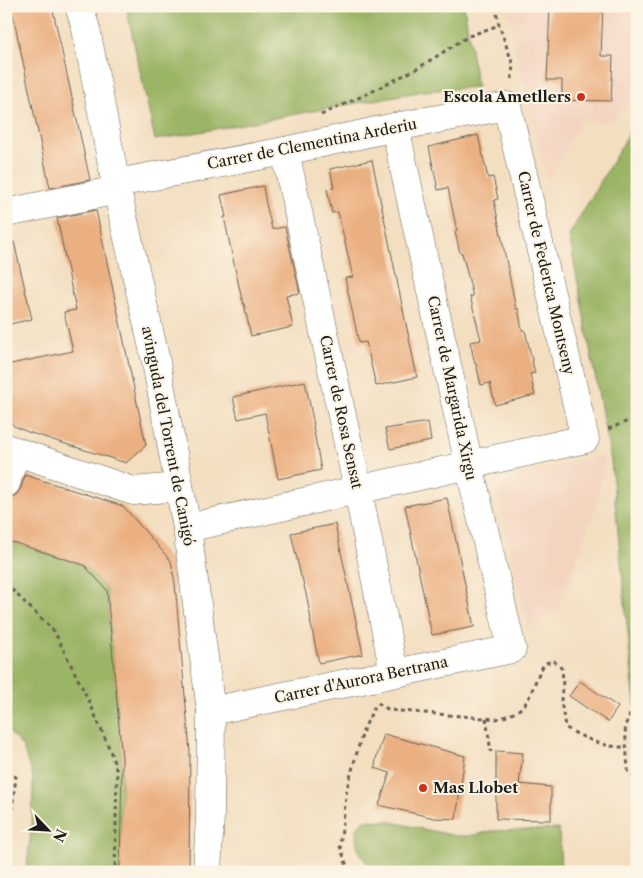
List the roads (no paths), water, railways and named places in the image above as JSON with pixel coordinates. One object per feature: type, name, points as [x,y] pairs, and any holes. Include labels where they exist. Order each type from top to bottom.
[{"type":"street","name":"avinguda del Torrent de Canigó","points":[[79,6],[86,29],[117,186],[154,356],[187,528],[211,711],[210,816],[207,872]]},
{"type":"street","name":"Carrer de Clementina Arderiu","points":[[6,213],[117,186],[395,127],[508,106]]},
{"type":"street","name":"Carrer de Federica Montseny","points":[[469,465],[585,439],[508,106]]},
{"type":"street","name":"Carrer de Margarida Xirgu","points":[[395,127],[469,465],[512,649]]},
{"type":"street","name":"Carrer de Rosa Sensat","points":[[285,151],[358,490],[394,673]]},
{"type":"street","points":[[6,483],[11,449],[134,490],[179,487]]},
{"type":"street","points":[[187,528],[469,465]]},
{"type":"street","name":"Carrer d'Aurora Bertrana","points":[[211,711],[512,649]]},
{"type":"place","name":"Escola Ametllers","points":[[581,97]]},
{"type":"place","name":"Mas Llobet","points":[[423,788]]}]
